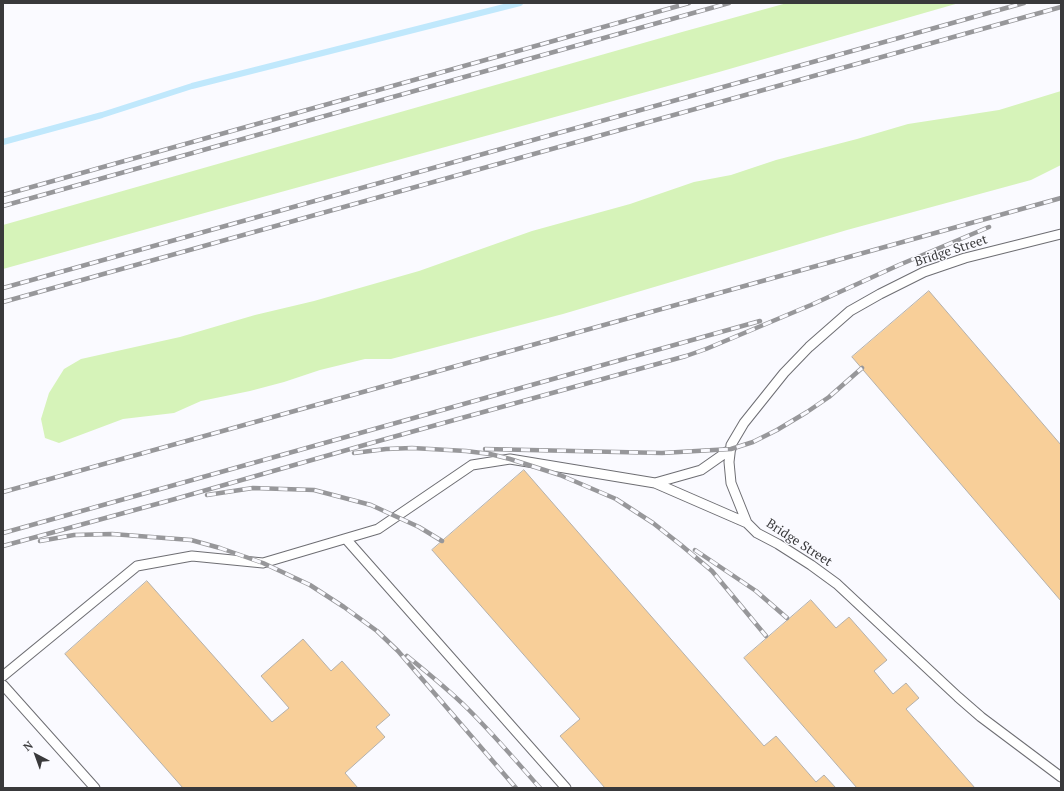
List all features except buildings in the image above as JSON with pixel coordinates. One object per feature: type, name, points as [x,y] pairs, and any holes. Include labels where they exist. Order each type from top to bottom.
[{"type":"lane","name":"Bridge Street","points":[[1061,234],[965,258],[924,272],[850,311],[809,347],[784,373],[744,423],[732,444],[729,462],[731,483],[747,523],[757,533],[778,544],[811,565],[837,584],[981,717],[1061,777]]},
{"type":"lane","points":[[654,483],[701,470],[731,449]]},
{"type":"lane","points":[[3,676],[137,566],[192,556],[263,563],[378,529],[472,465],[510,458],[654,483],[747,523]]},
{"type":"lane","points":[[346,538],[566,788]]},
{"type":"lane","points":[[3,685],[95,788]]},
{"type":"green space","points":[[787,3],[959,3],[719,72],[3,269],[3,225]]},
{"type":"green space","points":[[1061,91],[1061,165],[1031,180],[847,230],[563,314],[391,359],[365,359],[320,370],[250,391],[201,401],[174,413],[123,419],[59,443],[45,438],[41,419],[49,393],[64,369],[81,359],[180,337],[255,315],[314,301],[419,271],[532,231],[630,204],[694,182],[731,175],[776,160],[908,124],[999,110]]},
{"type":"waterway","points":[[3,142],[102,115],[192,86],[520,3]]},
{"type":"railway","points":[[3,195],[689,3]]},
{"type":"railway","points":[[3,206],[729,3]]},
{"type":"railway","points":[[3,288],[1024,3]]},
{"type":"railway","points":[[3,302],[1061,7]]},
{"type":"railway","points":[[3,492],[1061,198]]},
{"type":"railway","points":[[3,546],[686,356],[811,305],[899,265],[989,227]]},
{"type":"railway","points":[[3,533],[760,321]]},
{"type":"railway","points":[[485,449],[662,453],[731,449],[753,442],[807,412],[829,397],[862,368]]},
{"type":"railway","points":[[354,453],[386,449],[412,448],[490,454],[560,475],[616,499],[653,523],[712,571],[766,636]]},
{"type":"railway","points":[[207,495],[253,488],[314,490],[371,505],[419,527],[442,541]]},
{"type":"railway","points":[[40,541],[74,535],[112,534],[191,540],[220,548],[263,563],[310,585],[377,631],[398,651],[516,788]]},
{"type":"railway","points":[[695,550],[756,591],[787,618]]},
{"type":"railway","points":[[407,656],[447,689],[469,710],[540,788]]}]
